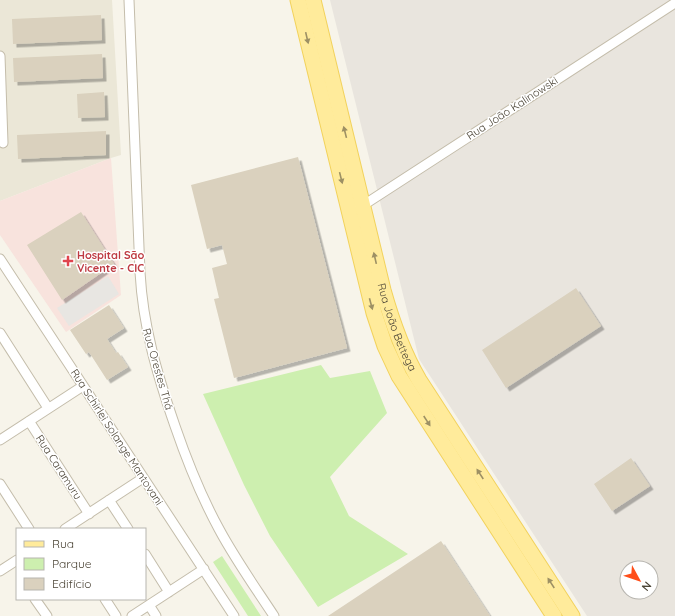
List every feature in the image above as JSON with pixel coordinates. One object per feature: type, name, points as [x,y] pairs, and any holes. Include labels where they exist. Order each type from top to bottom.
[{"type":"main road","name":"Rua João Bettega","points":[[298,0],[374,313],[391,361],[399,376],[554,616]]},
{"type":"main road","name":"Rua João Bettega","points":[[313,0],[385,298],[403,352],[419,380],[572,616]]},
{"type":"street","name":"Rua Orestes Thá","points":[[129,0],[141,296],[149,343],[157,374],[176,431],[208,509],[229,547],[274,616]]},
{"type":"street","name":"Rua João Kalinowski","points":[[350,214],[675,3]]},
{"type":"street","points":[[0,56],[3,143]]},
{"type":"street","name":"Rua Schirlei Solange Mantovani","points":[[0,259],[234,616]]},
{"type":"street","points":[[0,333],[48,408]]},
{"type":"street","points":[[0,440],[83,386]]},
{"type":"street","name":"Rua Caramuru","points":[[29,421],[89,514]]},
{"type":"street","points":[[67,528],[144,478]]},
{"type":"street","points":[[0,484],[28,528]]},
{"type":"street","points":[[109,500],[127,528]]},
{"type":"street","points":[[146,556],[169,592]]},
{"type":"street","points":[[0,572],[15,565]]},
{"type":"street","points":[[132,616],[204,569]]},
{"type":"street","points":[[36,600],[46,616]]},
{"type":"street","points":[[106,600],[116,616]]},
{"type":"street","points":[[149,605],[156,616]]},
{"type":"shaded area","points":[[0,0],[112,0],[121,155],[0,201]]},
{"type":"shaded area","points":[[330,0],[675,0],[675,616],[587,616],[419,359]]},
{"type":"shaded area","name":"Hospital São Vicente - CIC","points":[[111,158],[121,295],[66,332],[0,235],[0,201]]},
{"type":"shaded area","points":[[108,276],[119,294],[69,326],[57,308]]},
{"type":"green space","points":[[321,365],[330,378],[370,371],[387,413],[330,477],[349,516],[408,554],[318,607],[270,536],[244,485],[203,394]]},
{"type":"green space","points":[[222,556],[261,616],[248,616],[213,562]]},
{"type":"building","points":[[101,15],[102,40],[13,44],[12,19]]},
{"type":"building","points":[[102,54],[103,78],[14,82],[13,58]]},
{"type":"building","points":[[104,92],[105,117],[78,118],[77,94]]},
{"type":"building","points":[[106,131],[106,155],[18,159],[17,135]]},
{"type":"building","points":[[298,157],[347,348],[234,378],[214,299],[219,298],[212,268],[227,264],[222,245],[207,249],[191,185]]},
{"type":"building","points":[[81,212],[114,264],[62,300],[27,245]]},
{"type":"building","points":[[576,288],[601,326],[506,388],[482,350]]},
{"type":"building","points":[[109,305],[124,328],[107,339],[128,367],[107,380],[89,352],[86,354],[70,330]]},
{"type":"building","points":[[631,458],[650,486],[612,511],[594,484]]},
{"type":"building","points":[[441,541],[490,616],[328,616]]},
{"type":"place","name":"Hospital São Vicente - CIC","points":[[68,261]]}]
